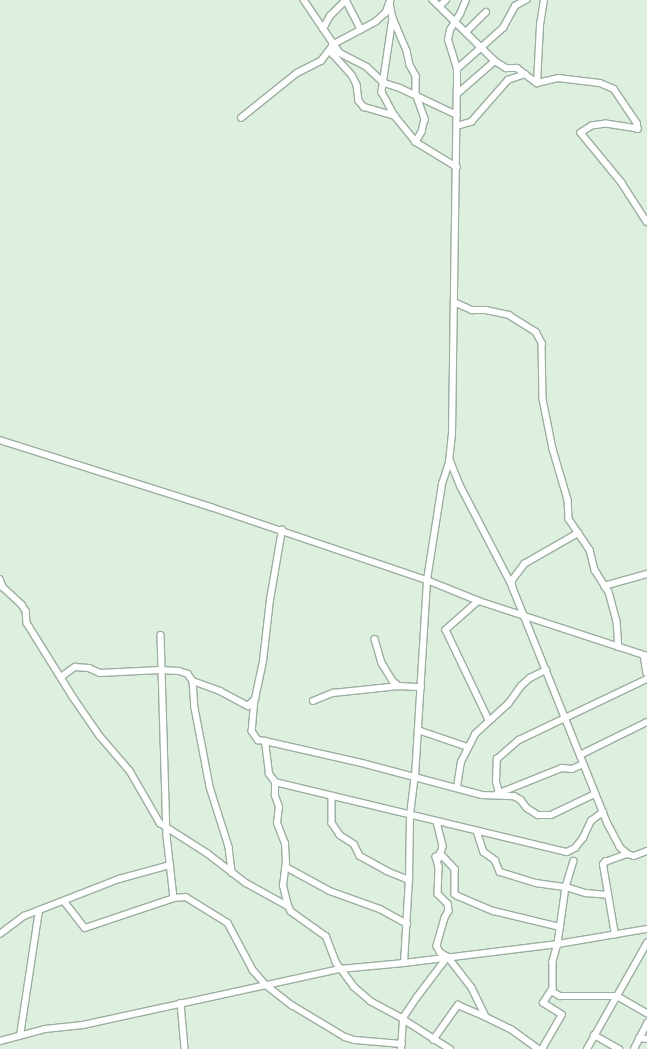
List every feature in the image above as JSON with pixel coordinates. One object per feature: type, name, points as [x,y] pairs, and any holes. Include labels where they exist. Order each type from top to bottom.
[{"type":"street","points":[[304,0],[340,53],[367,67],[384,83],[457,114]]},
{"type":"street","points":[[323,29],[330,16],[346,0],[361,29]]},
{"type":"street","points":[[241,118],[297,73],[321,61],[333,45],[376,22],[386,13],[390,0]]},
{"type":"street","points":[[390,0],[394,18],[407,50],[410,65],[416,76],[416,95],[424,119],[422,132],[416,142]]},
{"type":"street","points":[[433,0],[495,61],[506,68],[517,68],[537,83]]},
{"type":"street","points":[[440,6],[446,0]]},
{"type":"street","points":[[404,963],[409,880],[410,815],[415,777],[427,580],[442,484],[450,458],[457,167],[457,69],[448,40],[450,30],[456,22],[466,0]]},
{"type":"street","points":[[457,69],[480,46],[503,28],[515,6],[526,0]]},
{"type":"street","points":[[537,83],[540,25],[544,0]]},
{"type":"street","points":[[466,32],[486,12]]},
{"type":"street","points":[[394,18],[382,92],[395,116],[416,142],[457,167]]},
{"type":"street","points":[[333,45],[333,54],[352,75],[357,85],[359,101],[364,107],[395,116]]},
{"type":"street","points":[[457,94],[495,61]]},
{"type":"street","points":[[457,126],[471,122],[508,80],[525,74]]},
{"type":"street","points":[[537,83],[558,78],[600,83],[614,89],[623,100],[637,123],[638,129],[606,124],[592,126],[581,133],[622,183],[647,222]]},
{"type":"street","points":[[454,302],[472,310],[486,310],[509,316],[536,332],[542,343],[543,399],[548,428],[568,500],[570,519],[590,550],[595,570],[609,592],[617,622],[619,647]]},
{"type":"street","points":[[0,440],[282,530],[427,580],[479,601],[646,655],[647,673]]},
{"type":"street","points":[[450,458],[461,488],[512,584],[522,615],[565,716],[595,794],[620,847],[627,854],[634,856],[647,851]]},
{"type":"street","points":[[282,530],[270,600],[262,671],[255,699],[252,732],[258,740],[457,787],[477,794],[514,796],[538,815],[551,815],[595,794]]},
{"type":"street","points":[[512,584],[516,575],[525,564],[578,533]]},
{"type":"street","points":[[604,586],[647,574]]},
{"type":"street","points":[[0,579],[2,587],[26,611],[27,623],[61,677],[100,736],[130,770],[160,823],[207,853],[246,883],[288,906]]},
{"type":"street","points":[[479,601],[446,630],[489,720]]},
{"type":"street","points":[[160,635],[167,829],[174,898]]},
{"type":"street","points":[[375,639],[382,663],[393,681],[399,686]]},
{"type":"street","points":[[61,677],[75,667],[89,668],[100,673],[160,670],[179,671],[188,674],[192,681],[195,708],[210,787],[229,846],[232,873]]},
{"type":"street","points":[[457,787],[461,762],[476,734],[508,704],[521,686],[530,678],[546,670]]},
{"type":"street","points":[[499,793],[496,782],[497,759],[519,740],[565,716],[647,679]]},
{"type":"street","points":[[192,681],[220,691],[248,706],[255,699]]},
{"type":"street","points":[[313,701],[333,693],[399,686],[421,687]]},
{"type":"street","points":[[580,755],[647,722]]},
{"type":"street","points":[[418,730],[468,747]]},
{"type":"street","points":[[265,741],[269,774],[275,782],[275,796],[279,807],[277,824],[285,844],[286,867],[283,886],[291,912],[326,936],[340,969],[354,987],[371,1002],[450,1049]]},
{"type":"street","points":[[492,796],[562,768],[572,769],[583,764]]},
{"type":"street","points":[[275,782],[567,852],[575,848],[583,838],[591,821],[603,812]]},
{"type":"street","points":[[332,796],[332,823],[340,835],[354,844],[360,856],[387,872],[409,880]]},
{"type":"street","points":[[437,822],[442,842],[440,858],[436,857],[439,867],[438,894],[448,904],[449,911],[445,918],[438,946],[440,952],[448,958],[472,988],[486,1017]]},
{"type":"street","points":[[477,831],[484,852],[495,860],[500,872],[536,883],[566,887],[586,893],[607,895]]},
{"type":"street","points":[[440,853],[455,869],[455,894],[458,896],[494,911],[560,927]]},
{"type":"street","points":[[615,935],[603,865],[605,862],[627,854]]},
{"type":"street","points":[[433,1040],[458,1006],[511,1029],[541,1049],[562,1015],[543,1002],[552,989],[553,962],[558,944],[566,887],[574,861]]},
{"type":"street","points":[[0,934],[19,919],[39,910],[119,879],[170,865]]},
{"type":"street","points":[[286,867],[330,891],[380,909],[407,924]]},
{"type":"street","points":[[64,901],[84,928],[174,898],[186,897],[228,923],[235,932],[243,954],[266,985],[292,1005],[345,1037],[355,1040],[401,1046],[403,1020],[417,998],[448,958]]},
{"type":"street","points":[[20,1036],[39,910]]},
{"type":"street","points":[[0,1041],[46,1029],[83,1025],[181,1002],[340,969],[558,944],[647,929]]},
{"type":"street","points":[[587,1049],[647,943]]},
{"type":"street","points":[[552,989],[555,994],[560,996],[616,996],[647,1013]]},
{"type":"street","points":[[181,1002],[185,1049]]},
{"type":"street","points":[[634,1049],[647,1023]]},
{"type":"street","points":[[594,1035],[619,1049]]},
{"type":"street","points":[[640,1038],[647,1040]]}]
